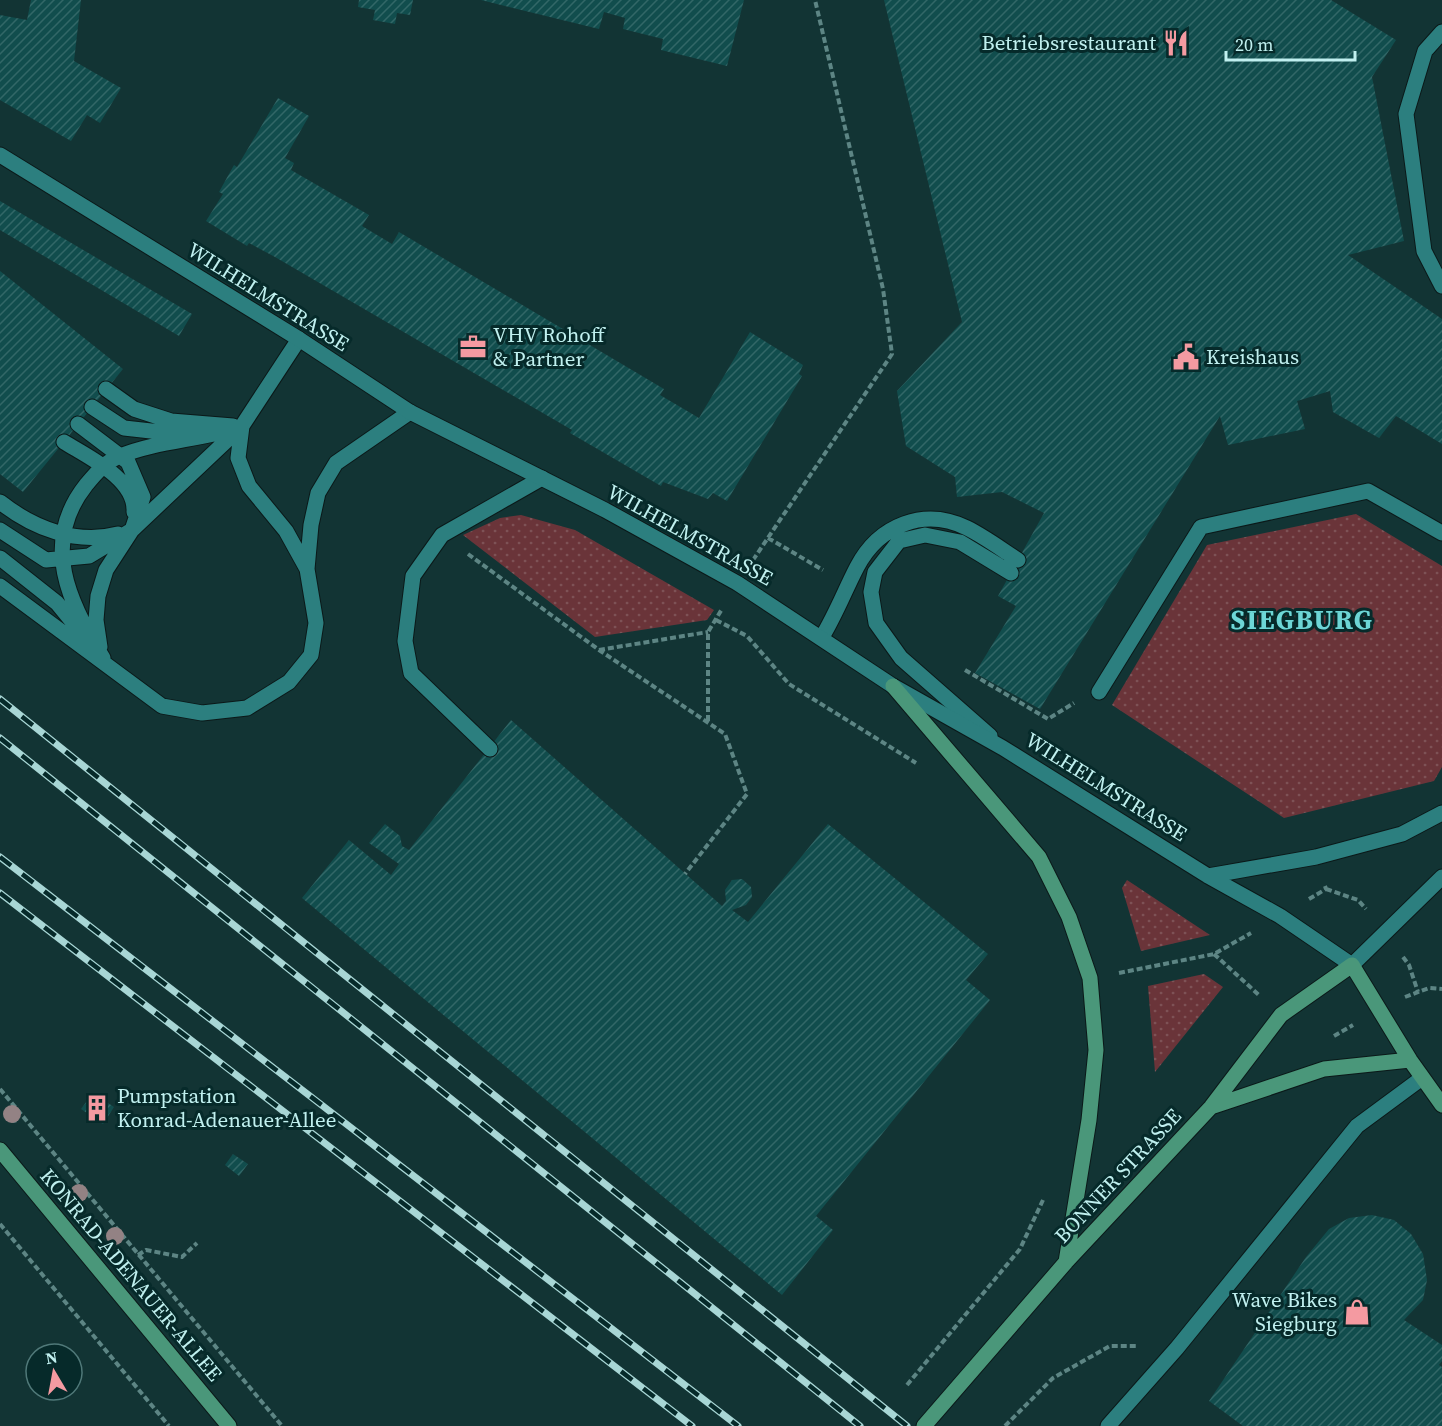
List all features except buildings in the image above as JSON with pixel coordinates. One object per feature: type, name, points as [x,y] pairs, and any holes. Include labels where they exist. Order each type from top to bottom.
[{"type":"main road","points":[[893,686],[1039,857],[1069,917],[1090,978],[1096,1050],[1089,1120],[1066,1262]]},
{"type":"main road","points":[[1352,965],[1410,1060],[1442,1105]]},
{"type":"main road","name":"BONNER STRASSE","points":[[924,1426],[1066,1262],[1211,1107],[1281,1015],[1352,965]]},
{"type":"main road","points":[[1211,1107],[1297,1076],[1324,1069],[1410,1060]]},
{"type":"main road","name":"KONRAD-ADENAUER-ALLEE","points":[[0,1150],[229,1426]]},
{"type":"street","points":[[1442,32],[1425,51],[1406,114],[1424,251],[1442,286]]},
{"type":"street","name":"WILHELMSTRASSE","points":[[0,155],[298,339],[410,412],[542,478],[737,583],[893,686],[1003,748],[1208,876],[1281,916],[1352,965]]},
{"type":"street","points":[[0,530],[46,560],[89,556],[132,530],[242,426],[298,339]]},
{"type":"street","points":[[106,389],[134,410],[171,421],[242,426]]},
{"type":"street","points":[[92,407],[124,428],[169,433],[242,426]]},
{"type":"street","points":[[0,586],[162,706],[202,713],[248,708],[289,682],[310,655],[316,623],[307,568],[311,525],[318,493],[336,463],[410,412]]},
{"type":"street","points":[[78,424],[128,462],[137,477],[143,497],[132,530],[106,570],[98,596],[96,620],[99,644],[108,666]]},
{"type":"street","points":[[108,666],[84,628],[72,599],[62,558],[62,534],[68,514],[101,466],[120,456],[207,438],[242,426]]},
{"type":"street","points":[[242,426],[238,459],[249,486],[286,531],[307,568]]},
{"type":"street","points":[[64,441],[118,478],[134,497],[132,530]]},
{"type":"street","points":[[490,749],[411,673],[405,641],[413,576],[442,535],[542,478]]},
{"type":"street","points":[[1099,692],[1201,527],[1368,491],[1442,533]]},
{"type":"street","points":[[0,502],[22,520],[62,534],[101,538],[132,530]]},
{"type":"street","points":[[822,637],[858,564],[874,544],[895,526],[930,517],[965,527],[1015,566],[960,542],[925,535],[899,541],[875,572],[871,591],[876,623],[901,658],[1003,748]]},
{"type":"street","points":[[0,558],[57,603],[108,666]]},
{"type":"street","points":[[1208,876],[1316,857],[1402,834],[1442,813]]},
{"type":"street","points":[[1352,965],[1442,878]]},
{"type":"street","points":[[1108,1426],[1177,1348],[1357,1126],[1422,1078]]},
{"type":"path","points":[[708,721],[708,632],[737,583],[892,354],[883,289],[815,0]]},
{"type":"path","points":[[442,535],[599,650],[725,734],[747,794],[685,874]]},
{"type":"path","points":[[716,620],[747,636],[789,684],[920,765]]},
{"type":"path","points":[[599,650],[708,632]]},
{"type":"path","points":[[1090,978],[1214,954],[1326,888],[1316,857]]},
{"type":"path","points":[[0,1089],[282,1426]]},
{"type":"path","points":[[907,1385],[1020,1249],[1043,1199]]},
{"type":"path","points":[[0,1224],[170,1426]]},
{"type":"path","points":[[138,1255],[146,1250],[182,1257],[197,1243]]},
{"type":"path","points":[[1005,1426],[1053,1378],[1110,1346],[1177,1348]]},
{"type":"shaded area","points":[[1356,514],[1442,566],[1442,767],[1434,781],[1284,818],[1112,705],[1207,545]]},
{"type":"shaded area","points":[[521,515],[575,530],[714,610],[707,620],[595,637],[463,535],[500,518]]},
{"type":"shaded area","points":[[1127,880],[1210,935],[1141,951],[1122,888]]},
{"type":"shaded area","points":[[1204,974],[1223,987],[1155,1072],[1148,986]]},
{"type":"railway","points":[[0,699],[907,1426]]},
{"type":"railway","points":[[0,738],[860,1426]]},
{"type":"railway","points":[[0,857],[738,1426]]},
{"type":"railway","points":[[0,893],[692,1426]]},
{"type":"place","name":"Betriebsrestaurant","points":[[1176,43]]},
{"type":"place","name":"VHV Rohoff & Partner","points":[[473,347]]},
{"type":"place","name":"Kreishaus","points":[[1186,357]]},
{"type":"place","name":"Pumpstation Konrad-Adenauer-Allee","points":[[97,1108]]},
{"type":"place","name":"Wave Bikes Siegburg","points":[[1357,1312]]},
{"type":"district","name":"SIEGBURG","points":[[1302,620]]}]
